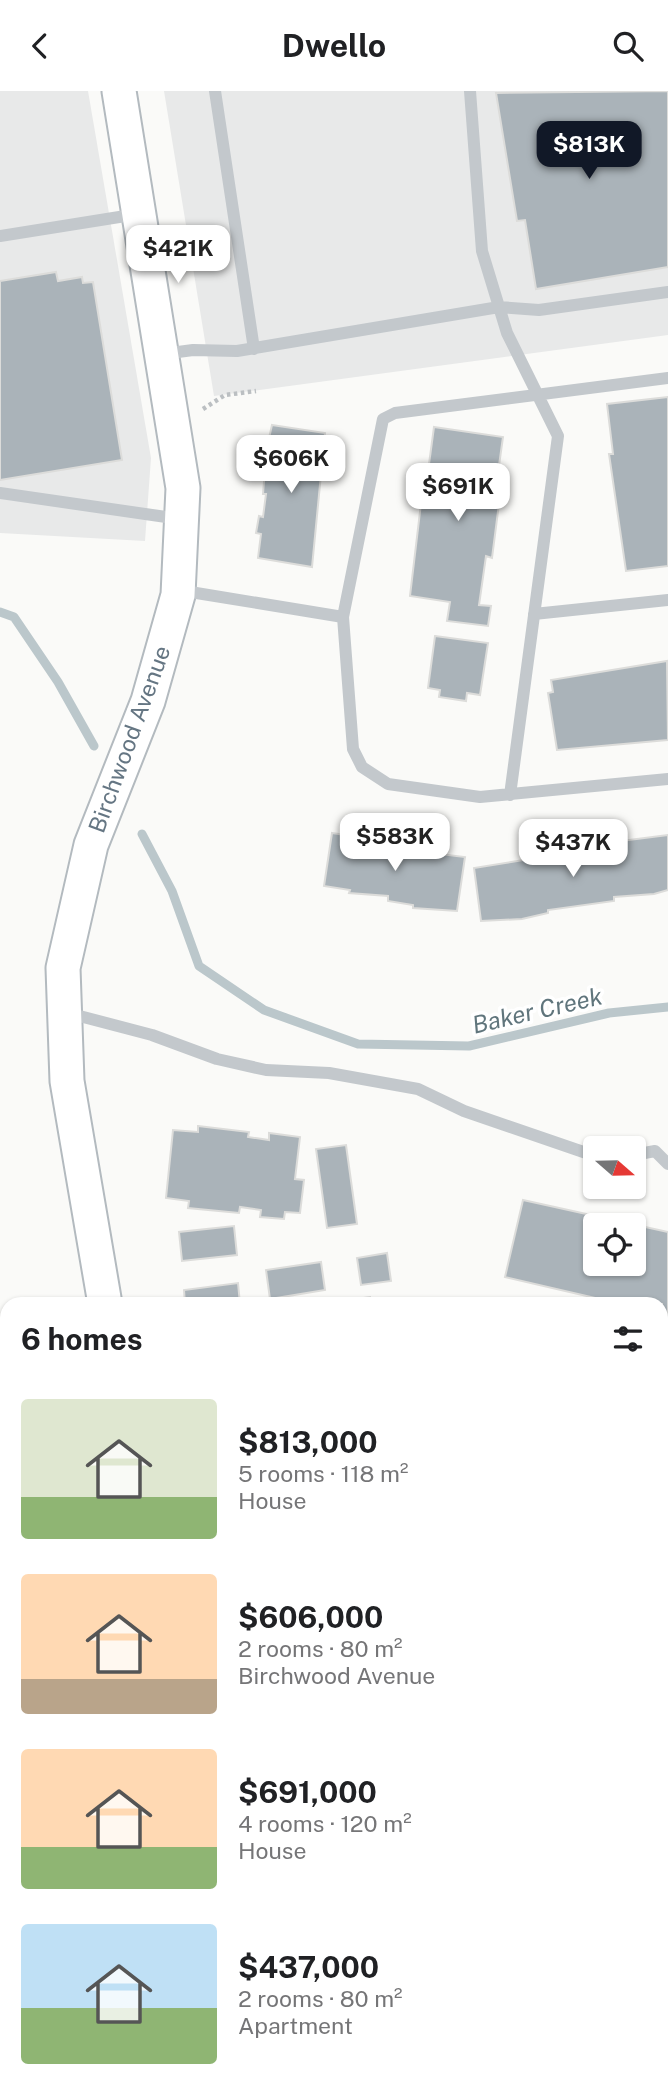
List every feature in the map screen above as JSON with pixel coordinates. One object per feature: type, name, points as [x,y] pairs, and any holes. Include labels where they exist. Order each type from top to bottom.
[{"type":"street","name":"Birchwood Avenue","points":[[104,1297],[67,1081],[63,968],[90,845],[148,701],[178,590],[183,488],[118,91]]},
{"type":"lane","points":[[215,91],[254,349]]},
{"type":"lane","points":[[470,91],[482,251],[507,334],[558,436],[510,795]]},
{"type":"lane","points":[[0,236],[139,214]]},
{"type":"lane","points":[[162,354],[254,349],[499,307],[538,310],[668,292]]},
{"type":"lane","points":[[668,378],[395,413],[383,419],[343,617],[353,749],[362,767],[388,784],[480,797],[668,779]]},
{"type":"lane","points":[[0,492],[181,520]]},
{"type":"lane","points":[[178,590],[343,617]]},
{"type":"lane","points":[[534,614],[668,600]]},
{"type":"lane","points":[[64,1012],[152,1035],[217,1059],[266,1070],[329,1073],[418,1089],[501,1125],[583,1152]]},
{"type":"lane","points":[[646,1153],[654,1151],[668,1164]]},
{"type":"path","points":[[203,409],[225,395],[256,391]]},
{"type":"shaded area","points":[[0,91],[88,91],[151,458],[145,541],[0,533]]},
{"type":"shaded area","points":[[164,91],[668,91],[668,335],[214,396]]},
{"type":"building","points":[[668,91],[668,267],[536,289],[525,220],[517,221],[496,93]]},
{"type":"building","points":[[56,272],[58,281],[82,277],[83,283],[93,282],[122,460],[0,480],[0,281]]},
{"type":"building","points":[[668,397],[668,566],[626,571],[609,454],[613,454],[607,404]]},
{"type":"building","points":[[272,425],[325,433],[312,567],[258,558],[261,534],[256,533],[259,516],[263,517],[266,494],[263,494],[265,469],[262,469]]},
{"type":"building","points":[[434,427],[503,437],[496,487],[501,488],[492,558],[486,556],[479,605],[491,606],[488,626],[447,621],[450,602],[410,596],[424,478],[427,479]]},
{"type":"building","points":[[435,636],[488,643],[480,695],[467,693],[466,701],[439,697],[440,690],[428,688]]},
{"type":"building","points":[[667,661],[668,740],[557,750],[548,693],[553,692],[551,680]]},
{"type":"building","points":[[332,833],[399,843],[398,849],[465,857],[457,911],[413,908],[413,905],[388,901],[388,896],[349,893],[350,890],[324,886]]},
{"type":"building","points":[[668,835],[668,890],[548,910],[548,913],[522,919],[481,921],[474,868],[606,847],[605,843]]},
{"type":"building","points":[[198,1126],[249,1132],[248,1137],[269,1140],[269,1133],[300,1137],[295,1179],[304,1180],[300,1213],[285,1212],[284,1219],[260,1217],[261,1210],[240,1207],[239,1213],[188,1208],[189,1201],[166,1198],[173,1130],[198,1132]]},
{"type":"building","points":[[346,1145],[357,1224],[327,1228],[316,1149]]},
{"type":"building","points":[[523,1200],[583,1213],[583,1276],[646,1276],[646,1227],[668,1232],[668,1297],[591,1297],[505,1277]]},
{"type":"building","points":[[234,1226],[237,1255],[182,1261],[179,1232]]},
{"type":"building","points":[[387,1253],[391,1281],[361,1285],[357,1258]]},
{"type":"building","points":[[321,1262],[325,1290],[270,1297],[266,1270]]},
{"type":"building","points":[[238,1283],[239,1297],[184,1297],[184,1290]]},
{"type":"waterway","name":"Baker Creek","points":[[0,612],[14,617],[58,682],[94,746]]},
{"type":"waterway","name":"Baker Creek","points":[[142,834],[172,891],[199,966],[264,1010],[358,1044],[469,1046],[609,1013],[668,1007]]}]
